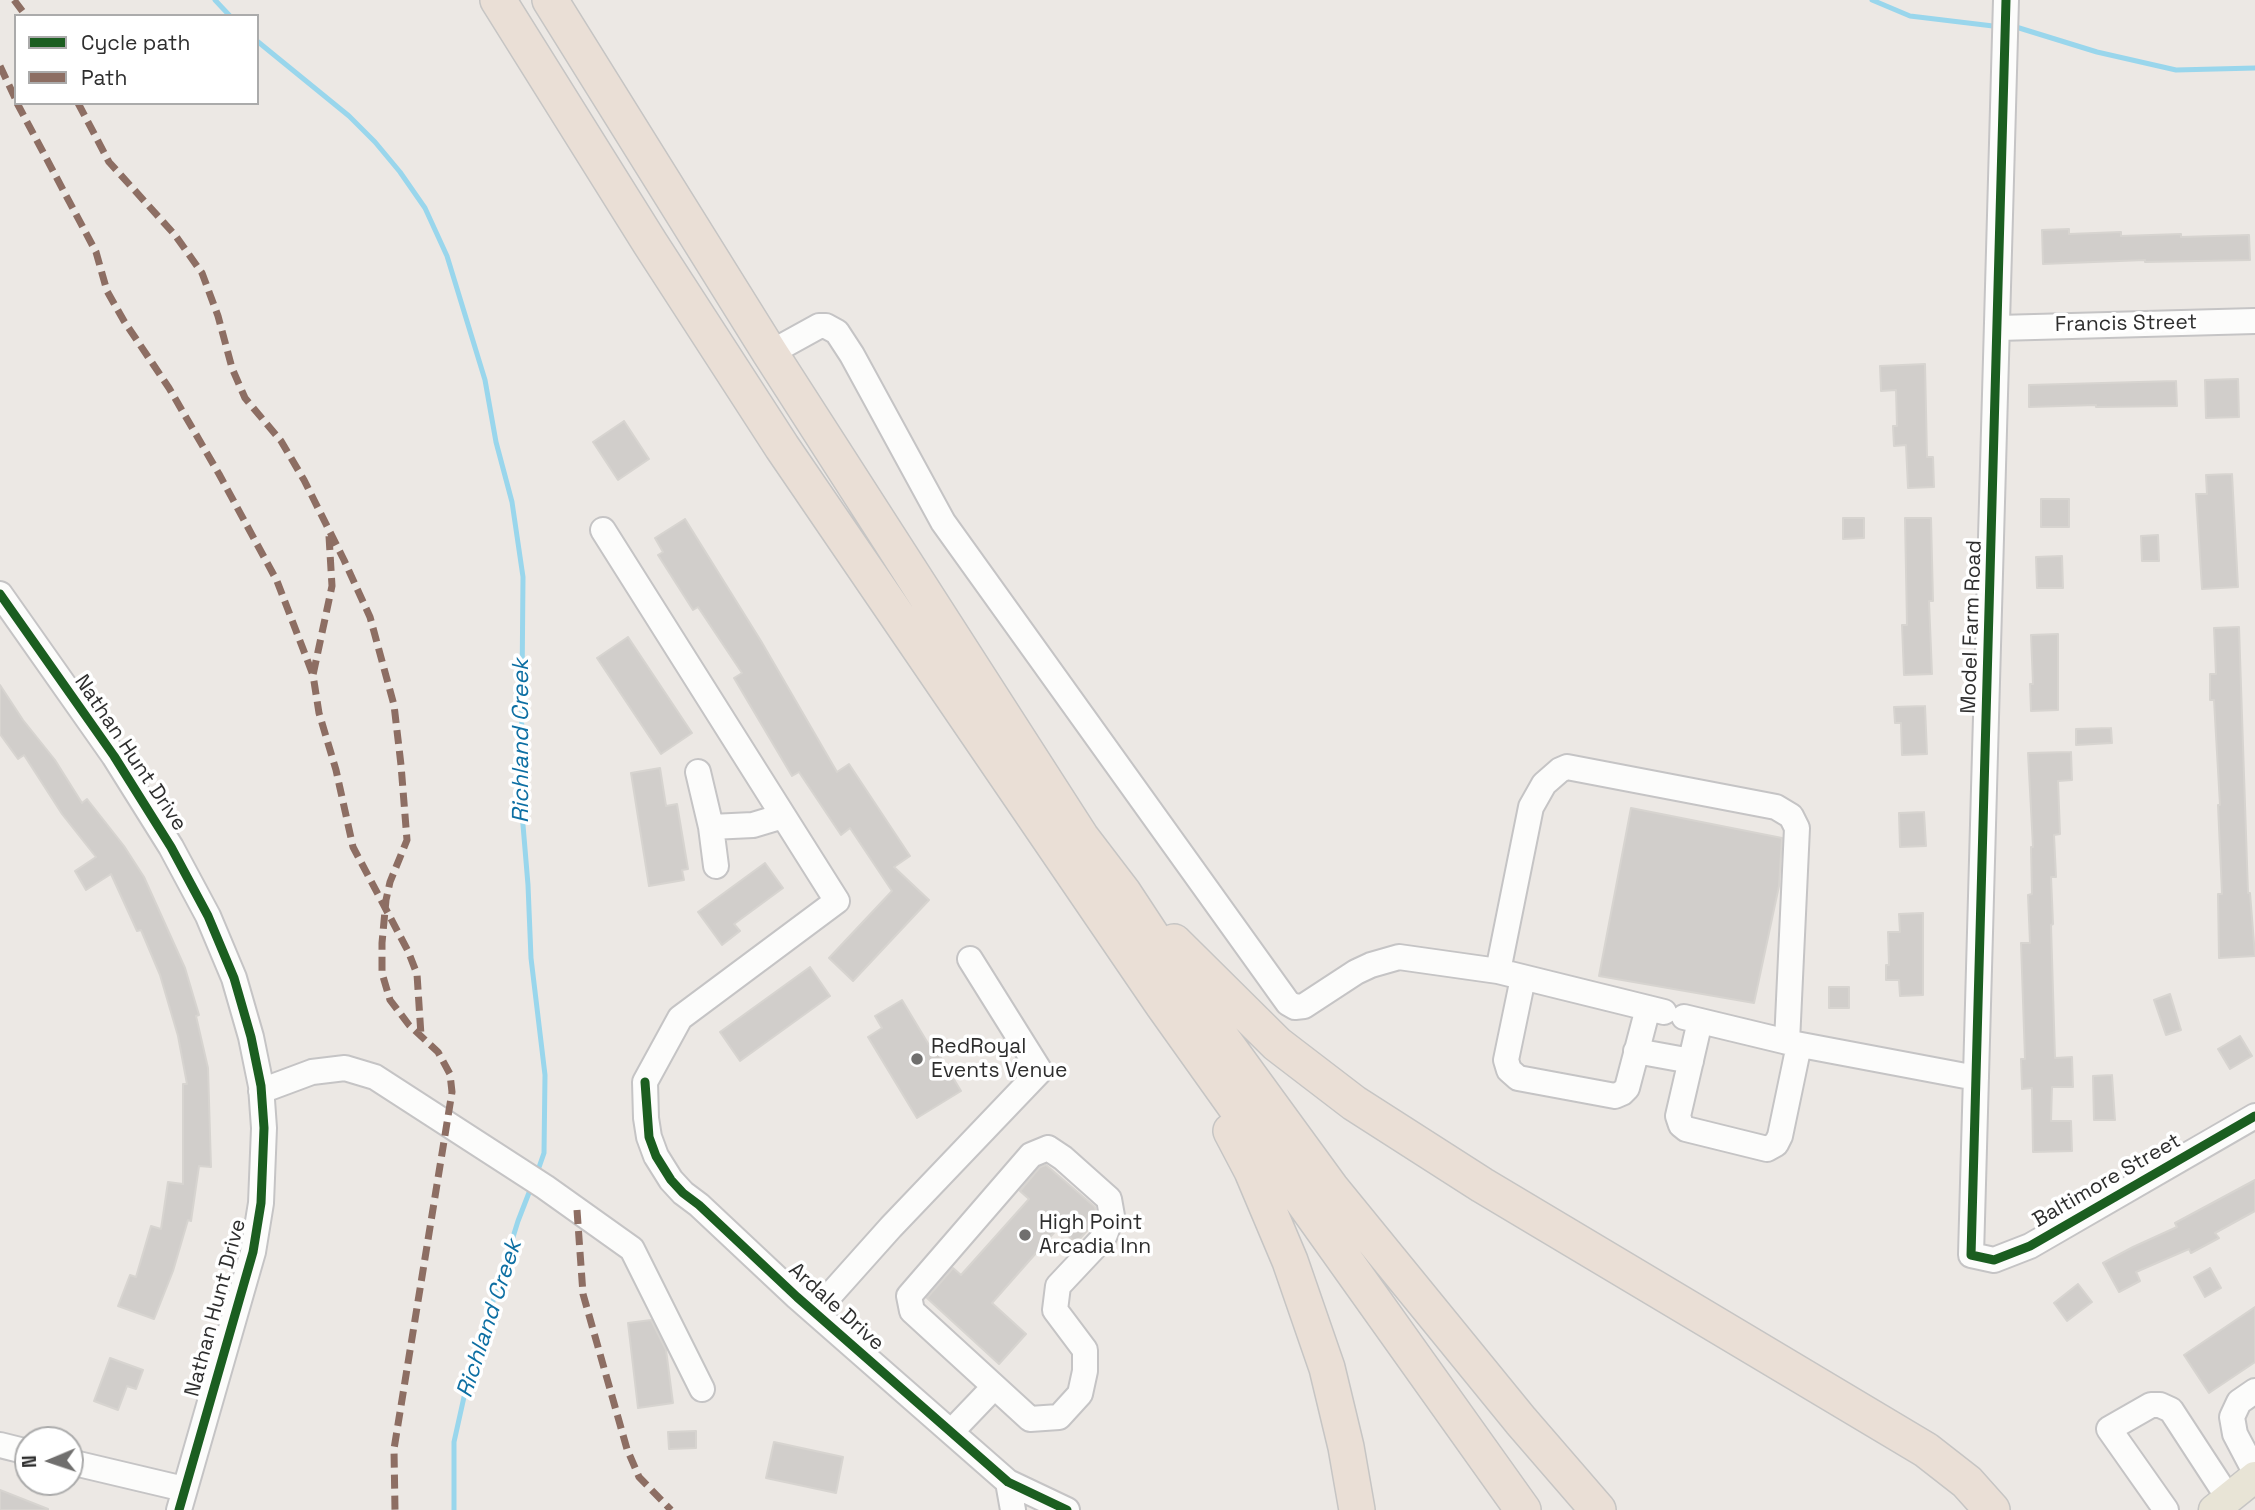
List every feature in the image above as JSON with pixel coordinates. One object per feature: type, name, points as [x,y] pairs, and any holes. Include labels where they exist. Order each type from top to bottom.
[{"type":"highway","points":[[498,0],[782,447],[1163,1005],[1522,1510]]},
{"type":"highway","points":[[550,0],[770,353],[1081,837],[1123,892],[1194,1000],[1331,1188],[1521,1421],[1598,1510]]},
{"type":"highway","points":[[1123,892],[1277,1044],[1353,1103],[1482,1185],[1926,1450],[1967,1482],[1992,1510]]},
{"type":"highway","points":[[1163,1005],[1186,1060],[1224,1117],[1252,1171],[1290,1261],[1327,1368],[1346,1447],[1357,1510]]},
{"type":"main road","points":[[2221,1504],[2255,1474]]},
{"type":"street","name":"Model Farm Road","points":[[1971,1255],[2006,0]]},
{"type":"street","name":"Francis Street","points":[[1998,328],[2255,321]]},
{"type":"street","points":[[770,353],[819,326],[826,326],[837,332],[943,522],[1288,1003],[1295,1007],[1304,1006],[1356,972],[1399,957],[1498,971],[1793,1044],[1976,1078]]},
{"type":"street","points":[[603,530],[783,816],[754,825],[710,827]]},
{"type":"street","name":"Nathan Hunt Drive","points":[[0,594],[114,756],[171,847],[208,916],[234,978],[251,1037],[261,1091],[264,1128],[261,1203],[253,1252],[181,1500]]},
{"type":"street","points":[[1498,971],[1531,807],[1544,784],[1560,770],[1567,767],[1776,807],[1791,816],[1797,828],[1793,1044],[1780,1136],[1776,1144],[1768,1149],[1686,1129],[1681,1125],[1678,1116],[1690,1061],[1673,1014]]},
{"type":"street","points":[[698,772],[716,866]]},
{"type":"street","name":"Ardale Drive","points":[[783,816],[837,901],[680,1018],[645,1082],[649,1138],[656,1156],[671,1180],[815,1312],[1008,1482],[1067,1510]]},
{"type":"street","points":[[815,1312],[891,1227],[1040,1071],[970,960]]},
{"type":"street","points":[[1522,978],[1506,1060],[1513,1075],[1615,1096],[1627,1088],[1636,1051],[1673,1014]]},
{"type":"street","points":[[1636,1051],[1690,1061]]},
{"type":"street","points":[[261,1091],[312,1072],[345,1068],[375,1077],[545,1187],[632,1249],[702,1390]]},
{"type":"street","name":"Baltimore Street","points":[[1971,1255],[1994,1260],[2030,1246],[2255,1116]]},
{"type":"street","points":[[1048,1148],[1109,1199],[1112,1216],[1104,1237],[1058,1286],[1055,1310],[1085,1350],[1085,1371],[1080,1394],[1059,1417],[1030,1419],[995,1387],[912,1311],[909,1296],[1031,1155],[1048,1148]]},
{"type":"street","points":[[951,1432],[995,1387]]},
{"type":"street","points":[[2255,1391],[2239,1402],[2232,1417],[2235,1434],[2255,1474]]},
{"type":"street","points":[[2166,1510],[2109,1429],[2151,1405],[2160,1405],[2171,1410],[2221,1504]]},
{"type":"street","points":[[84,1467],[181,1500]]},
{"type":"street","points":[[1008,1482],[1013,1510]]},
{"type":"building","points":[[2069,229],[2069,234],[2121,232],[2121,236],[2249,235],[2250,260],[2043,264],[2042,230]]},
{"type":"building","points":[[1925,364],[1927,457],[1933,457],[1934,487],[1908,488],[1906,445],[1894,446],[1893,426],[1897,426],[1896,390],[1881,391],[1880,366]]},
{"type":"building","points":[[2238,379],[2239,417],[2206,418],[2205,380]]},
{"type":"building","points":[[2176,381],[2177,406],[2029,407],[2029,385]]},
{"type":"building","points":[[624,421],[649,459],[618,480],[593,442]]},
{"type":"building","points":[[2232,474],[2238,587],[2202,589],[2196,494],[2207,494],[2206,475]]},
{"type":"building","points":[[2041,499],[2069,499],[2069,527],[2041,527]]},
{"type":"building","points":[[1843,518],[1864,518],[1864,538],[1843,539]]},
{"type":"building","points":[[1905,518],[1931,518],[1933,601],[1929,601],[1932,674],[1904,675],[1902,625],[1907,625]]},
{"type":"building","points":[[685,519],[761,641],[837,772],[849,764],[910,856],[894,867],[929,900],[853,981],[829,958],[892,891],[850,828],[841,835],[799,772],[792,776],[734,678],[742,673],[698,607],[693,610],[658,555],[663,552],[655,538]]},
{"type":"building","points":[[2158,535],[2159,561],[2142,561],[2141,536]]},
{"type":"building","points":[[2062,556],[2063,588],[2037,588],[2036,557]]},
{"type":"building","points":[[2239,627],[2248,893],[2255,956],[2219,958],[2218,894],[2222,894],[2220,805],[2210,674],[2216,674],[2214,628]]},
{"type":"building","points":[[2058,634],[2058,710],[2031,711],[2031,635]]},
{"type":"building","points":[[628,637],[692,733],[661,754],[597,658]]},
{"type":"building","points":[[0,685],[23,720],[55,760],[82,803],[87,799],[124,846],[144,877],[185,968],[199,1015],[196,1016],[208,1068],[211,1167],[199,1166],[191,1221],[188,1220],[173,1271],[154,1319],[118,1306],[130,1275],[136,1277],[151,1226],[161,1229],[168,1182],[183,1184],[183,1084],[187,1084],[178,1036],[160,975],[141,930],[137,931],[111,874],[86,890],[75,871],[96,857],[62,814],[24,755],[18,759],[0,734]]},
{"type":"building","points":[[1925,706],[1927,754],[1902,755],[1901,723],[1895,723],[1894,707]]},
{"type":"building","points":[[2111,728],[2112,743],[2076,745],[2076,729]]},
{"type":"building","points":[[2071,752],[2072,780],[2058,781],[2060,834],[2054,835],[2056,877],[2051,877],[2051,925],[2055,1058],[2072,1057],[2073,1087],[2052,1087],[2051,1121],[2071,1121],[2072,1151],[2033,1152],[2032,1088],[2022,1089],[2021,1059],[2025,1059],[2021,943],[2030,943],[2028,895],[2032,894],[2033,847],[2028,753]]},
{"type":"building","points":[[660,768],[666,806],[677,804],[688,869],[682,870],[684,880],[649,886],[631,773]]},
{"type":"building","points":[[1631,808],[1782,838],[1779,886],[1754,1003],[1599,976]]},
{"type":"building","points":[[1924,812],[1926,846],[1900,847],[1899,813]]},
{"type":"building","points":[[765,863],[783,888],[734,924],[740,931],[722,945],[698,912]]},
{"type":"building","points":[[1923,913],[1923,995],[1900,996],[1899,980],[1886,980],[1886,965],[1889,965],[1888,932],[1900,932],[1899,914]]},
{"type":"building","points":[[810,967],[830,996],[740,1061],[720,1032]]},
{"type":"building","points":[[1829,987],[1849,987],[1849,1008],[1829,1008]]},
{"type":"building","points":[[2170,994],[2181,1030],[2166,1035],[2154,1000]]},
{"type":"building","name":"RedRoyal Events Venue","points":[[902,1000],[935,1055],[938,1053],[961,1091],[917,1118],[868,1037],[882,1028],[875,1016]]},
{"type":"building","points":[[2240,1036],[2252,1056],[2230,1069],[2218,1049]]},
{"type":"building","points":[[2112,1075],[2115,1120],[2094,1120],[2093,1076]]},
{"type":"building","name":"High Point Arcadia Inn","points":[[1046,1165],[1095,1207],[1097,1215],[1093,1224],[1076,1243],[1059,1227],[992,1303],[1026,1334],[999,1364],[927,1298],[953,1268],[961,1275],[1029,1199],[1020,1191],[1040,1167]]},
{"type":"building","points":[[2255,1180],[2255,1211],[2215,1233],[2219,1238],[2191,1253],[2189,1249],[2136,1272],[2140,1281],[2119,1292],[2103,1263],[2177,1227],[2175,1223]]},
{"type":"building","points":[[2210,1268],[2221,1288],[2205,1297],[2194,1277]]},
{"type":"building","points":[[2078,1284],[2092,1302],[2067,1321],[2054,1303]]},
{"type":"building","points":[[2255,1307],[2255,1362],[2209,1393],[2184,1355]]},
{"type":"building","points":[[651,1320],[666,1350],[673,1403],[638,1408],[628,1323]]},
{"type":"building","points":[[110,1358],[143,1370],[136,1389],[127,1386],[118,1410],[94,1401]]},
{"type":"building","points":[[696,1431],[696,1448],[669,1449],[668,1432]]},
{"type":"building","points":[[774,1442],[843,1457],[836,1493],[766,1478]]},
{"type":"building","points":[[0,1490],[48,1509],[48,1510],[0,1510]]},
{"type":"waterway","name":"Richland Creek","points":[[215,0],[228,14]]},
{"type":"waterway","points":[[1872,0],[1910,16],[1993,26]]},
{"type":"waterway","points":[[2016,27],[2097,52],[2176,70],[2255,68]]},
{"type":"waterway","name":"Richland Creek","points":[[259,43],[349,116],[400,172],[425,208],[447,256],[485,380],[496,442],[512,502],[523,577],[521,801],[531,958],[545,1075],[544,1153],[537,1173]]},
{"type":"waterway","name":"Richland Creek","points":[[454,1510],[454,1442],[466,1388],[518,1221],[532,1185]]},
{"type":"marked path","points":[[14,0],[24,14]]},
{"type":"marked path","points":[[0,66],[14,96]]},
{"type":"marked path","points":[[18,105],[96,252],[107,291],[169,388],[277,581],[313,675]]},
{"type":"marked path","points":[[79,105],[109,162],[175,235],[202,273],[218,316],[232,368],[245,398],[281,441],[304,480],[370,617],[394,705],[407,840],[390,882],[386,900],[382,973],[390,1000],[409,1025],[438,1052],[450,1074],[452,1092],[394,1449],[395,1510]]},
{"type":"marked path","points":[[329,536],[332,586],[313,675],[319,713],[336,770],[353,847],[408,951],[417,974],[421,1035]]},
{"type":"marked path","points":[[577,1210],[583,1294],[627,1449],[639,1477],[671,1510]]},
{"type":"cycle path","points":[[2006,0],[1971,1255],[1994,1260],[2030,1246],[2255,1116]]},
{"type":"cycle path","points":[[0,594],[114,756],[171,847],[208,916],[234,978],[251,1037],[261,1086],[264,1128],[261,1203],[253,1252],[179,1510]]},
{"type":"cycle path","points":[[645,1082],[649,1137],[656,1156],[683,1193],[1008,1482],[1067,1510]]},
{"type":"place","name":"RedRoyal Events Venue","points":[[917,1059]]},
{"type":"place","name":"High Point Arcadia Inn","points":[[1025,1235]]}]
